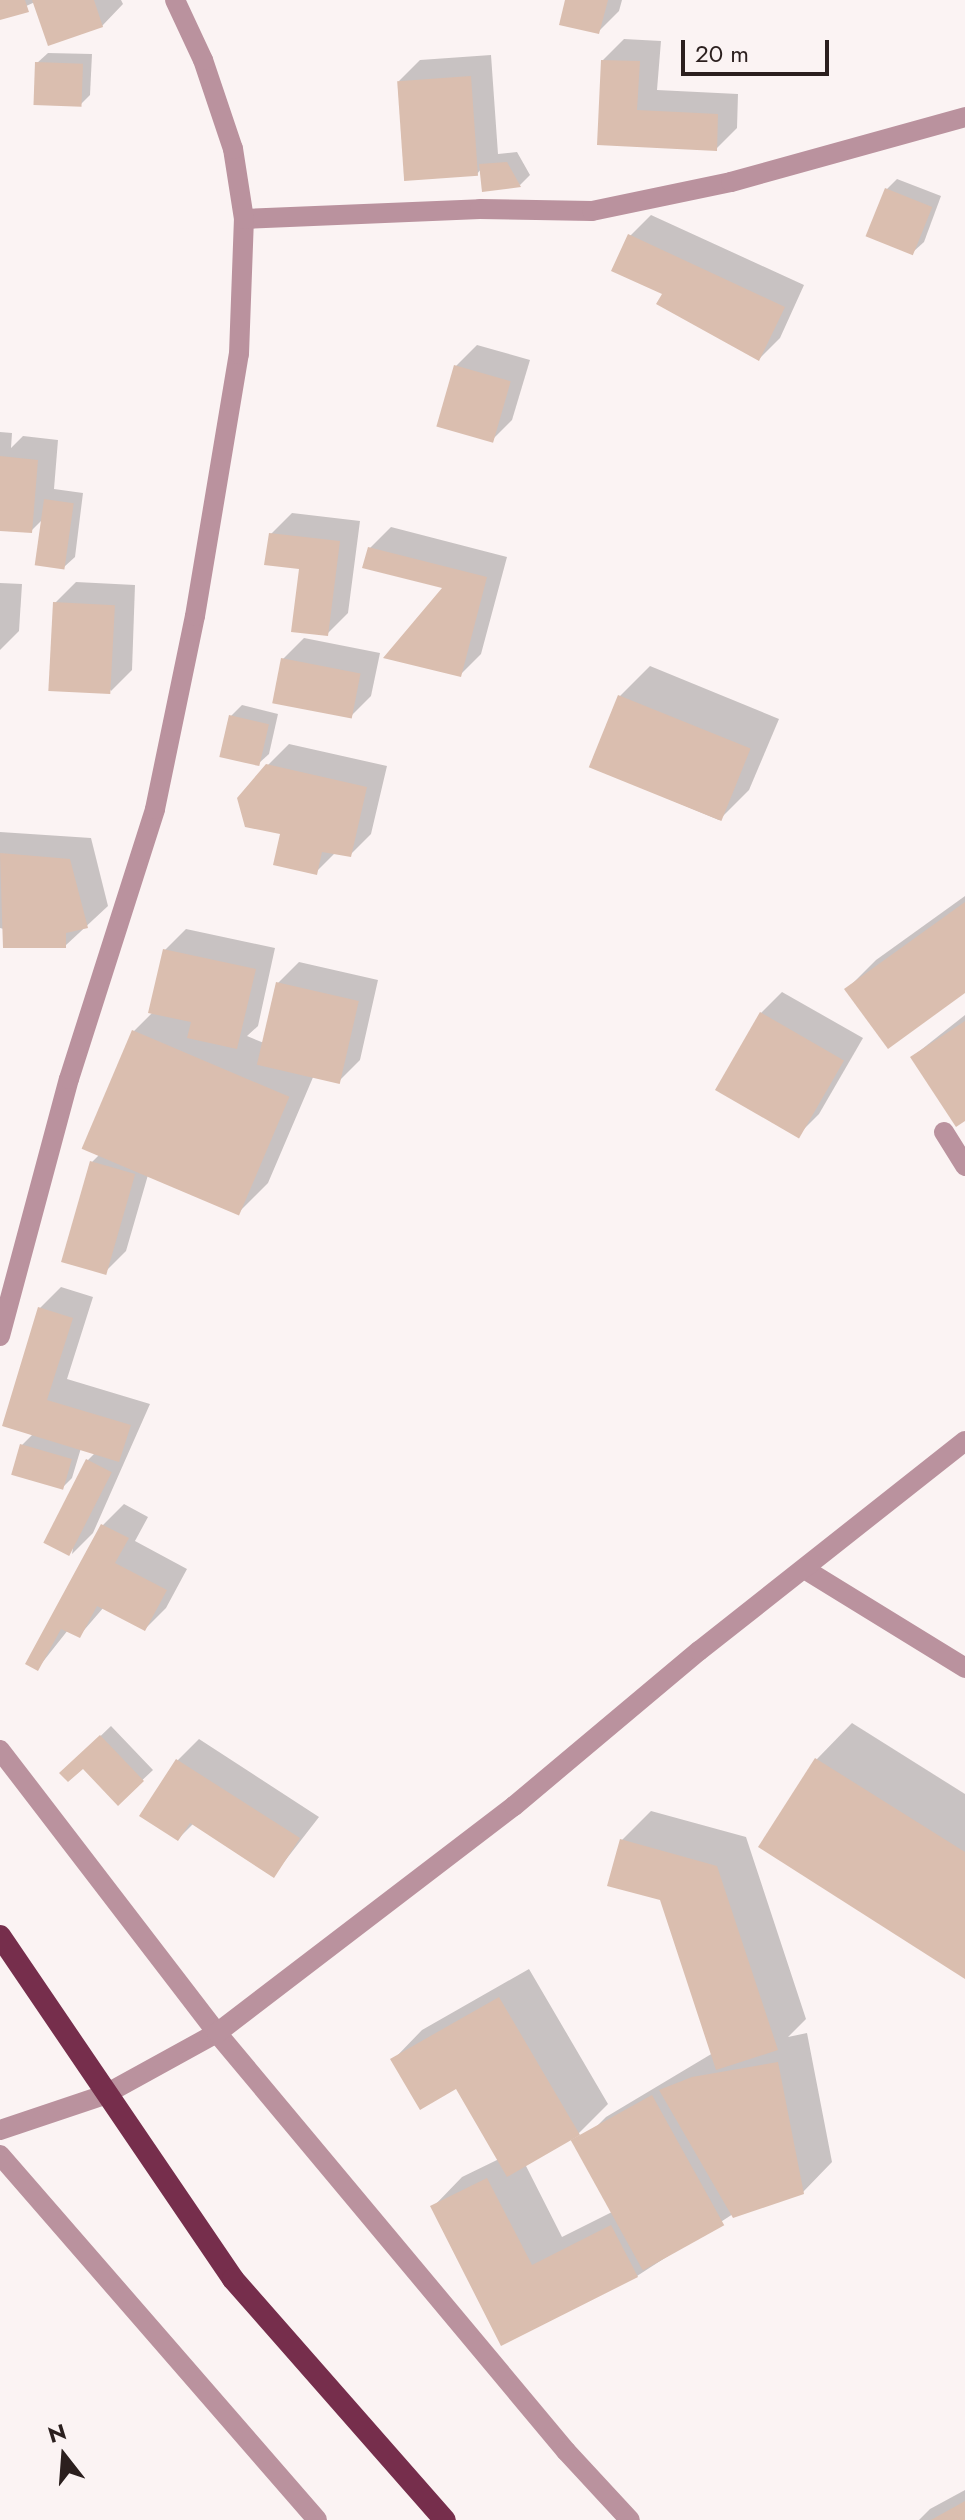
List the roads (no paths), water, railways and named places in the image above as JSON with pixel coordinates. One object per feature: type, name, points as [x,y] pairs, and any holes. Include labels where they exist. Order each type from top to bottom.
[{"type":"highway","points":[[0,1936],[104,2095],[233,2279],[445,2520]]},
{"type":"street","points":[[0,1336],[69,1079],[155,809],[195,616],[239,354],[244,219],[233,149],[175,0]]},
{"type":"street","points":[[244,219],[480,209],[592,211],[731,182],[965,117]]},
{"type":"street","points":[[944,1132],[965,1166]]},
{"type":"street","points":[[0,2130],[104,2095],[217,2033],[514,1806],[699,1651],[806,1570],[965,1441]]},
{"type":"street","points":[[806,1570],[965,1668]]},
{"type":"street","points":[[0,1750],[217,2033],[566,2451],[630,2520]]},
{"type":"street","points":[[0,2155],[317,2520]]}]
